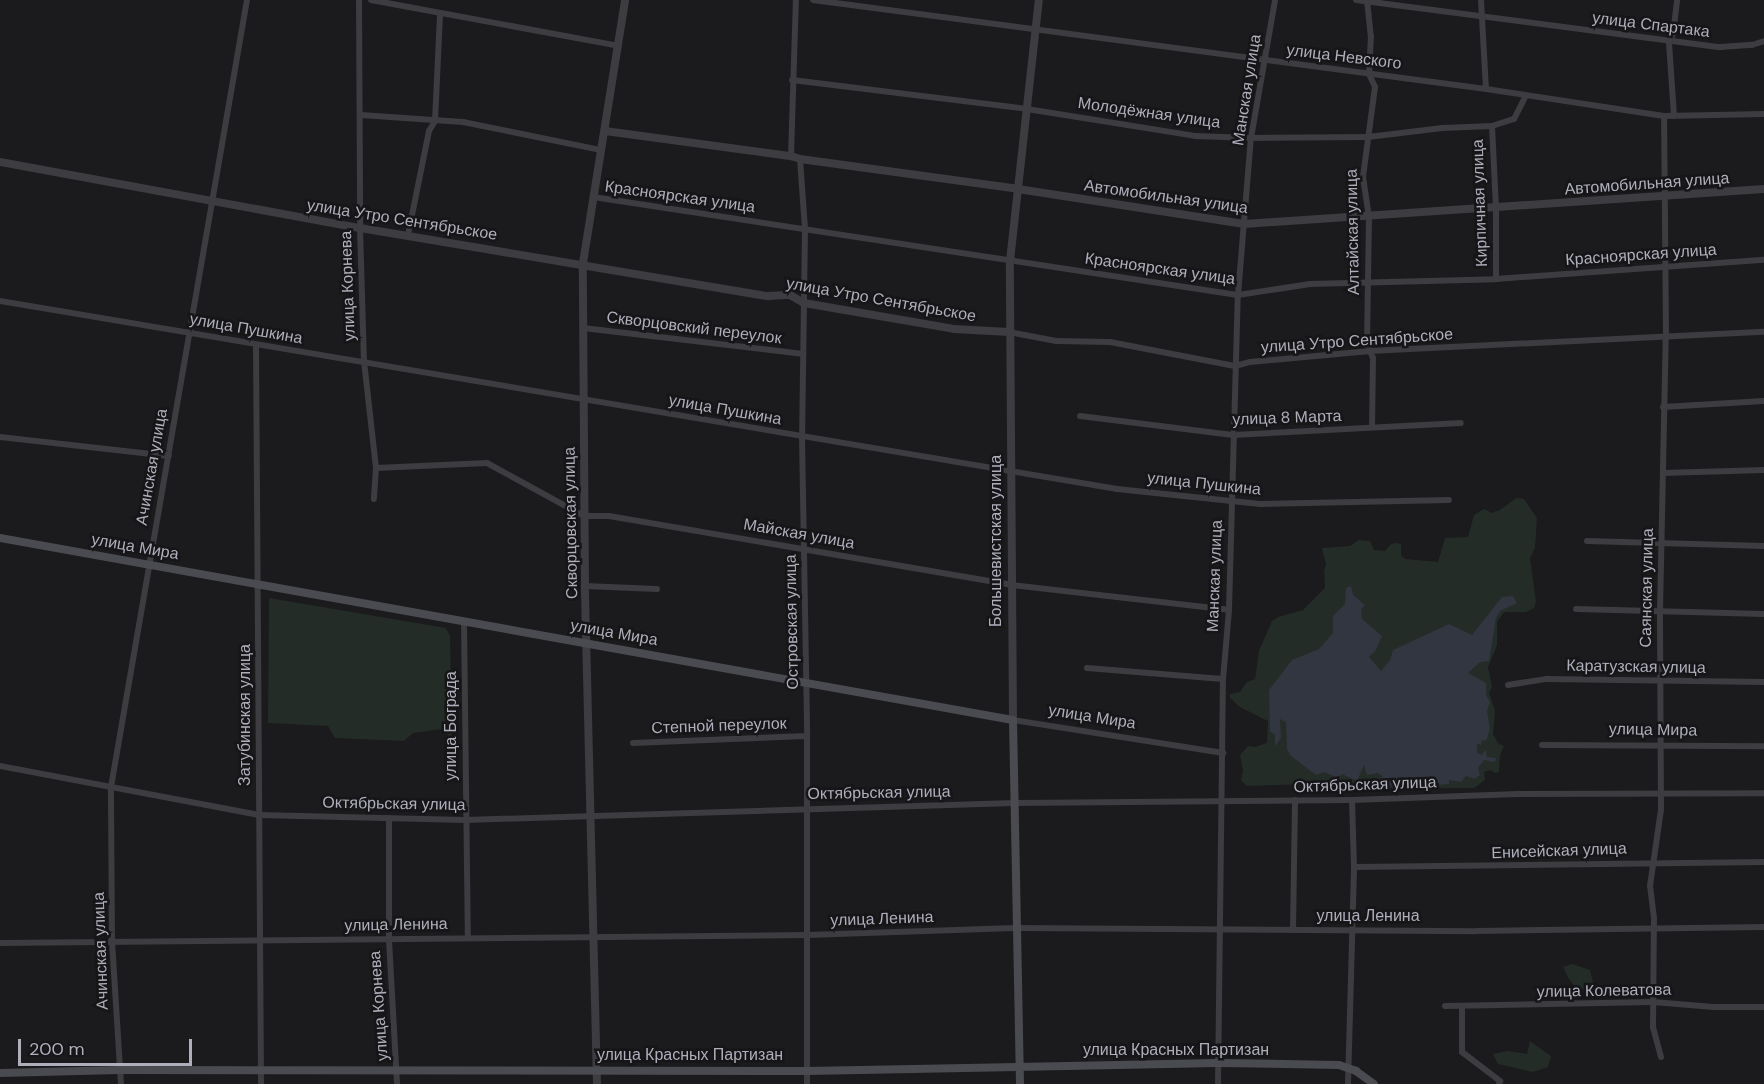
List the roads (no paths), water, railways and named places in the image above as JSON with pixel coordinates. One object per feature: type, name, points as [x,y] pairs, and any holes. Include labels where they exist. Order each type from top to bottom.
[{"type":"main road","name":"улица Мира","points":[[0,538],[1013,720]]},
{"type":"main road","name":"Большевистская улица","points":[[1013,720],[1015,928],[1020,1084]]},
{"type":"main road","name":"улица Красных Партизан","points":[[0,1073],[120,1070],[807,1071],[1218,1063],[1328,1064],[1348,1068],[1374,1084]]},
{"type":"street","name":"Ачинская улица","points":[[121,1084],[112,941],[111,787],[169,456],[210,201],[247,0]]},
{"type":"street","name":"улица Корнева","points":[[359,0],[360,228],[364,361],[376,468],[374,499]]},
{"type":"street","points":[[371,0],[619,46]]},
{"type":"street","name":"Скворцовская улица","points":[[597,1084],[585,585],[583,263],[625,0]]},
{"type":"street","points":[[791,156],[796,0]]},
{"type":"street","name":"улица Невского","points":[[813,0],[1486,89],[1525,97],[1664,116],[1764,114]]},
{"type":"street","name":"Большевистская улица","points":[[1013,720],[1010,261],[1039,0]]},
{"type":"street","name":"Манская улица","points":[[1218,1084],[1223,679],[1229,610],[1238,295],[1251,138],[1275,0]]},
{"type":"street","name":"улица Спартака","points":[[1356,0],[1669,42],[1720,47],[1752,45],[1764,41]]},
{"type":"street","points":[[1481,0],[1486,89]]},
{"type":"street","points":[[1674,116],[1669,42],[1673,34],[1677,0]]},
{"type":"street","name":"Алтайская улица","points":[[1367,1],[1371,36],[1369,74],[1375,87],[1363,177],[1369,217],[1367,344],[1373,358],[1372,427]]},
{"type":"street","points":[[408,235],[429,131],[435,122],[440,13]]},
{"type":"street","name":"Молодёжная улица","points":[[792,80],[1027,109],[1195,135],[1251,138],[1368,137],[1442,128],[1492,126],[1514,118],[1525,97]]},
{"type":"street","points":[[361,115],[435,122],[463,122],[601,150]]},
{"type":"street","name":"Саянская улица","points":[[1661,1057],[1653,1028],[1652,862],[1661,810],[1659,682],[1666,336],[1664,116]]},
{"type":"street","name":"Кирпичная улица","points":[[1492,126],[1496,208],[1496,279]]},
{"type":"street","name":"Автомобильная улица","points":[[604,131],[791,156],[1244,224],[1764,189]]},
{"type":"street","name":"Островская улица","points":[[801,159],[805,229],[802,437],[807,736],[807,1084]]},
{"type":"street","name":"улица Утро Сентябрьское","points":[[0,162],[360,228],[583,263],[768,296],[790,295],[804,303],[954,329],[1009,332],[1056,342],[1110,342],[1235,366],[1250,362],[1370,351],[1764,332]]},
{"type":"street","name":"Красноярская улица","points":[[593,197],[1238,295],[1310,284],[1496,279],[1764,260]]},
{"type":"street","name":"улица Пушкина","points":[[0,301],[802,437],[1010,469],[1117,489],[1260,504],[1449,500]]},
{"type":"street","name":"Скворцовский переулок","points":[[583,328],[803,354]]},
{"type":"street","name":"Затубинская улица","points":[[256,345],[261,1084]]},
{"type":"street","points":[[1663,407],[1764,401]]},
{"type":"street","name":"улица 8 Марта","points":[[1080,416],[1233,435],[1461,423]]},
{"type":"street","points":[[0,437],[169,456]]},
{"type":"street","name":"Майская улица","points":[[376,468],[487,463],[585,516],[609,516],[1011,585],[1229,610]]},
{"type":"street","points":[[1663,473],[1764,470]]},
{"type":"street","points":[[1587,541],[1764,546]]},
{"type":"street","points":[[585,585],[657,589]]},
{"type":"street","points":[[1576,609],[1764,614]]},
{"type":"street","name":"улица Бограда","points":[[464,622],[468,938]]},
{"type":"street","points":[[1087,668],[1223,679]]},
{"type":"street","name":"Каратузская улица","points":[[1508,685],[1548,679],[1764,682]]},
{"type":"street","name":"улица Мира","points":[[1013,720],[1223,753]]},
{"type":"street","name":"Степной переулок","points":[[633,743],[807,736]]},
{"type":"street","name":"улица Мира","points":[[1542,745],[1559,743],[1660,747],[1764,746]]},
{"type":"street","name":"Октябрьская улица","points":[[0,766],[259,815],[465,820],[591,814],[1015,803],[1352,800],[1518,794],[1764,793]]},
{"type":"street","points":[[1348,1084],[1354,867],[1352,800]]},
{"type":"street","points":[[1293,930],[1295,801]]},
{"type":"street","name":"улица Корнева","points":[[389,818],[389,940],[398,1084]]},
{"type":"street","name":"Енисейская улица","points":[[1354,867],[1428,868],[1652,862],[1764,862]]},
{"type":"street","name":"улица Ленина","points":[[0,942],[389,940],[595,935],[807,935],[1015,928],[1477,931],[1764,927]]},
{"type":"street","name":"улица Колеватова","points":[[1445,1006],[1653,1002],[1714,1007],[1764,1007]]},
{"type":"street","points":[[1462,1006],[1462,1052],[1500,1082],[1499,1084]]}]
